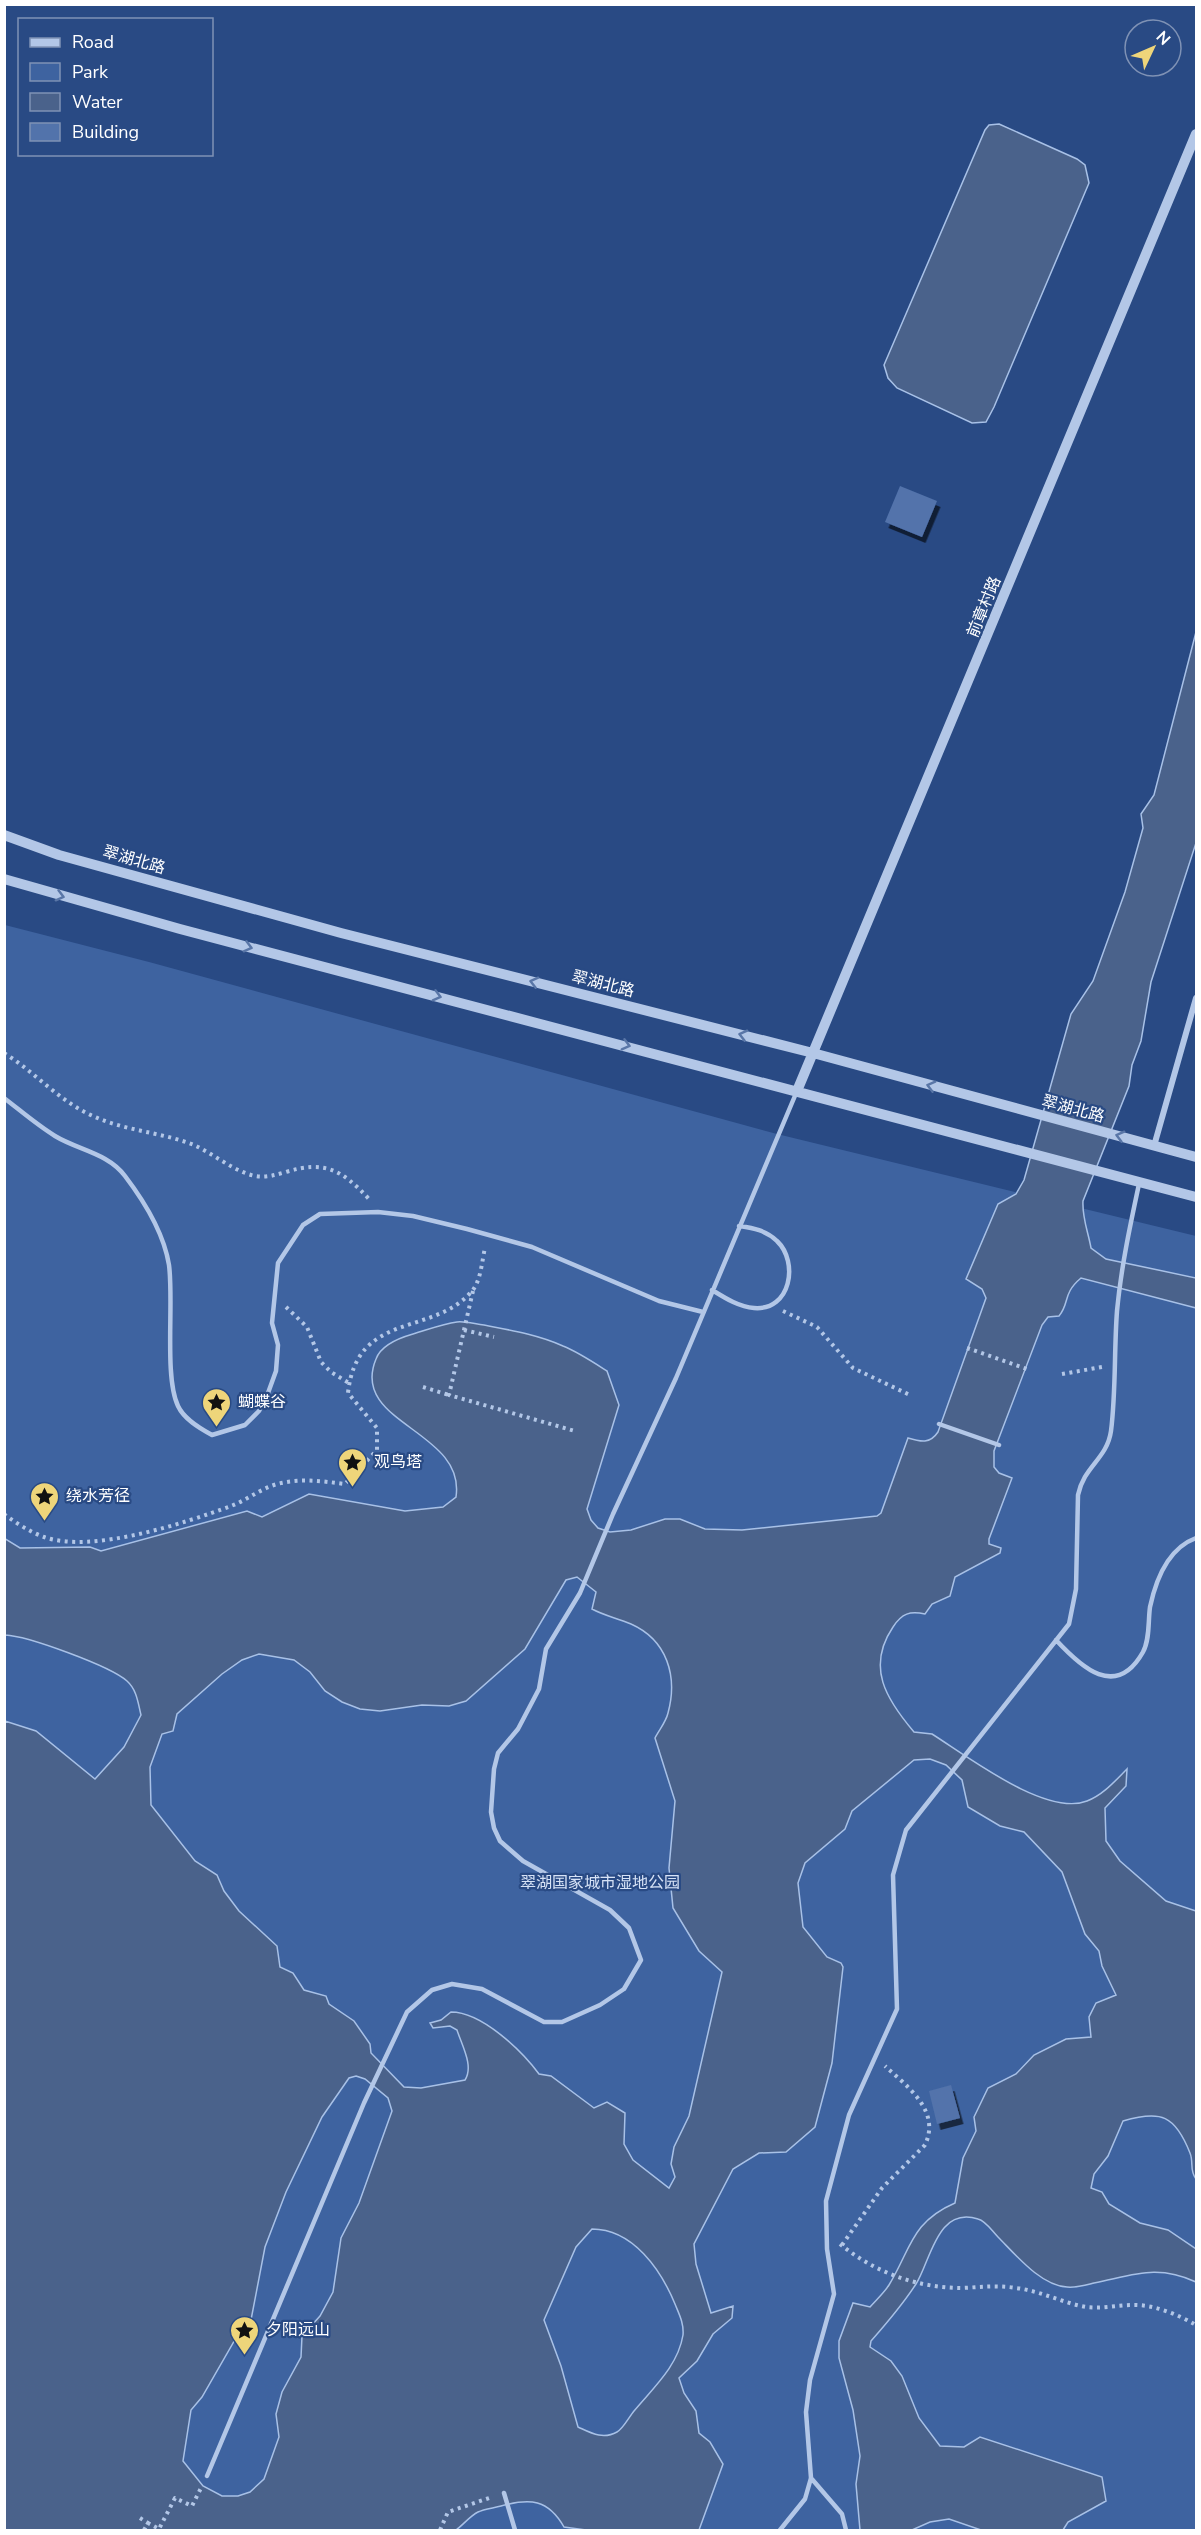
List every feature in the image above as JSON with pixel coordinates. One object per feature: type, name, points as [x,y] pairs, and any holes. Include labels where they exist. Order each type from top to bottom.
[{"type":"street","name":"前章村路","points":[[797,1091],[1197,134]]},
{"type":"street","name":"翠湖北路","points":[[4,835],[59,855],[330,930],[813,1053],[1197,1157]]},
{"type":"street","points":[[4,879],[180,929],[1197,1197]]},
{"type":"street","points":[[1154,1146],[1197,998]]},
{"type":"lane","points":[[207,2476],[364,2103],[407,2012],[432,1990],[452,1984],[470,1985],[544,2022],[562,2022],[600,2005],[624,1989],[641,1960],[629,1928],[610,1910],[523,1861],[500,1841],[494,1828],[492,1789],[498,1753],[531,1707],[539,1689],[546,1649],[580,1593],[613,1514],[676,1378],[797,1091]]},
{"type":"lane","points":[[4,1098],[58,1138],[102,1157],[124,1174],[141,1199],[161,1239],[168,1263],[172,1325],[171,1380],[178,1406],[194,1424],[212,1435],[245,1425],[259,1411],[268,1393],[276,1371],[278,1345],[272,1323],[278,1263],[303,1225],[320,1214],[378,1212],[413,1216],[488,1235],[532,1247],[659,1301],[703,1312]]},
{"type":"lane","points":[[780,2530],[805,2499],[811,2478],[806,2412],[810,2380],[834,2294],[825,2202],[849,2115],[897,2009],[892,1875],[906,1830],[1069,1624],[1076,1588],[1078,1495],[1081,1481],[1087,1470],[1105,1452],[1111,1431],[1117,1310],[1125,1247],[1140,1182]]},
{"type":"lane","points":[[712,1290],[741,1305],[755,1309],[772,1303],[785,1293],[790,1278],[785,1252],[768,1234],[739,1226]]},
{"type":"lane","points":[[939,1424],[999,1445]]},
{"type":"lane","points":[[1056,1640],[1077,1662],[1094,1674],[1105,1677],[1118,1676],[1129,1668],[1143,1651],[1150,1607],[1165,1565],[1179,1547],[1197,1538]]},
{"type":"lane","points":[[811,2478],[842,2514],[846,2530]]},
{"type":"lane","points":[[504,2493],[515,2530]]},
{"type":"path","points":[[4,1053],[90,1115],[110,1123],[188,1143],[215,1155],[239,1171],[255,1176],[269,1177],[302,1167],[330,1167],[356,1185],[378,1212]]},
{"type":"path","points":[[449,1395],[488,1235]]},
{"type":"path","points":[[4,1514],[45,1538],[73,1542],[99,1540],[144,1533],[178,1523],[234,1505],[249,1495],[277,1484],[311,1479],[345,1484],[373,1457],[377,1450],[377,1428],[348,1393],[349,1383],[359,1360],[383,1333],[449,1310],[473,1290]]},
{"type":"path","points":[[276,1300],[291,1310],[307,1327],[321,1362],[331,1372],[349,1383]]},
{"type":"path","points":[[772,1303],[795,1319],[817,1327],[853,1368],[912,1396]]},
{"type":"path","points":[[464,1330],[494,1337]]},
{"type":"path","points":[[967,1348],[1027,1369]]},
{"type":"path","points":[[1062,1374],[1114,1365]]},
{"type":"path","points":[[423,1387],[575,1431]]},
{"type":"path","points":[[842,2245],[882,2188],[925,2145],[929,2136],[930,2120],[922,2101],[876,2059]]},
{"type":"path","points":[[826,2229],[857,2258],[889,2274],[924,2283],[961,2288],[993,2285],[1040,2291],[1086,2307],[1134,2304],[1152,2307],[1197,2325]]},
{"type":"path","points":[[140,2518],[159,2529],[175,2498],[192,2506],[207,2476]]},
{"type":"path","points":[[440,2530],[448,2512],[504,2493]]},
{"type":"path","points":[[144,2530],[148,2523]]},
{"type":"green space","name":"翠湖国家城市湿地公园","points":[[5,925],[149,962],[777,1134],[1196,1236],[1196,2530],[5,2530]]},
{"type":"water","points":[[999,124],[1077,159],[1085,165],[1089,183],[994,407],[986,422],[972,423],[897,388],[888,378],[884,365],[985,130],[989,125]]},
{"type":"water","points":[[1196,632],[1196,843],[1151,982],[1141,1041],[1132,1065],[1129,1086],[1083,1201],[1083,1207],[1091,1248],[1106,1259],[1196,1278],[1196,1308],[1081,1278],[1075,1284],[1059,1316],[1048,1317],[1042,1325],[994,1451],[994,1467],[999,1473],[1012,1478],[989,1539],[989,1544],[1001,1548],[1000,1553],[955,1577],[950,1596],[932,1604],[925,1614],[911,1613],[903,1616],[893,1627],[885,1642],[880,1669],[888,1695],[914,1732],[932,1734],[1007,1782],[1029,1793],[1070,1804],[1087,1801],[1104,1791],[1127,1769],[1126,1786],[1105,1808],[1106,1841],[1120,1861],[1166,1901],[1196,1911],[1196,2179],[1190,2153],[1179,2130],[1165,2119],[1147,2116],[1123,2121],[1108,2156],[1094,2174],[1091,2188],[1102,2192],[1109,2204],[1140,2223],[1168,2230],[1196,2249],[1196,2282],[1169,2273],[1157,2272],[1134,2274],[1077,2287],[1057,2285],[1029,2268],[984,2222],[964,2217],[953,2220],[944,2228],[931,2249],[916,2284],[871,2341],[870,2347],[891,2361],[902,2376],[919,2418],[940,2446],[964,2447],[980,2437],[1102,2477],[1106,2501],[1068,2522],[1063,2530],[981,2530],[949,2519],[930,2522],[912,2530],[860,2530],[856,2484],[860,2456],[853,2410],[839,2358],[839,2341],[853,2303],[870,2307],[889,2285],[921,2228],[929,2219],[955,2203],[963,2158],[976,2131],[974,2117],[988,2088],[1016,2074],[1034,2055],[1066,2039],[1091,2037],[1089,2017],[1096,2003],[1116,1995],[1102,1966],[1099,1951],[1085,1934],[1062,1872],[1024,1832],[1000,1826],[968,1807],[962,1780],[946,1765],[930,1759],[914,1760],[852,1811],[845,1829],[805,1863],[798,1883],[803,1927],[827,1957],[841,1963],[843,1967],[832,2063],[815,2127],[786,2152],[759,2153],[733,2169],[694,2244],[696,2264],[711,2313],[733,2306],[732,2318],[713,2334],[697,2361],[679,2378],[684,2393],[696,2411],[699,2433],[710,2442],[723,2464],[699,2530],[586,2530],[564,2527],[545,2506],[521,2502],[480,2511],[456,2530],[5,2530],[5,1721],[36,1731],[95,1779],[124,1747],[141,1715],[133,1688],[118,1675],[87,1660],[49,1646],[5,1635],[4,1538],[20,1548],[90,1547],[101,1551],[247,1511],[262,1517],[309,1494],[405,1511],[443,1507],[456,1497],[454,1474],[444,1456],[392,1414],[379,1399],[372,1381],[378,1354],[386,1346],[408,1336],[460,1322],[524,1333],[554,1342],[607,1371],[619,1405],[587,1509],[591,1520],[598,1528],[610,1532],[631,1530],[665,1519],[680,1519],[705,1529],[742,1530],[877,1516],[881,1513],[908,1438],[925,1441],[932,1439],[938,1432],[986,1298],[982,1289],[966,1279],[998,1204],[1016,1194],[1024,1180],[1071,1014],[1093,981],[1125,892],[1143,828],[1141,814],[1154,795]],"holes":[[[577,1577],[596,1592],[592,1609],[643,1631],[653,1639],[667,1661],[672,1686],[671,1699],[667,1716],[655,1738],[675,1801],[669,1868],[673,1908],[699,1951],[722,1972],[689,2116],[674,2147],[671,2164],[675,2177],[669,2188],[633,2160],[624,2144],[625,2113],[607,2102],[594,2108],[551,2076],[539,2074],[512,2044],[475,2018],[451,2012],[441,2020],[430,2023],[433,2028],[450,2026],[457,2030],[468,2062],[465,2080],[421,2088],[404,2087],[371,2053],[370,2044],[354,2021],[329,2004],[326,1996],[304,1990],[293,1973],[280,1967],[277,1946],[239,1911],[224,1891],[217,1875],[195,1861],[151,1805],[150,1767],[162,1734],[173,1731],[177,1714],[222,1674],[242,1660],[259,1654],[294,1660],[310,1672],[325,1691],[342,1702],[360,1709],[380,1711],[422,1705],[449,1706],[466,1701],[525,1649],[566,1580]],[[356,2076],[365,2079],[388,2098],[392,2111],[359,2203],[341,2238],[333,2292],[320,2316],[302,2336],[301,2357],[282,2392],[276,2414],[279,2437],[264,2479],[250,2492],[238,2496],[222,2496],[203,2486],[183,2461],[191,2410],[202,2397],[240,2331],[251,2320],[265,2247],[286,2192],[322,2117],[349,2078]],[[592,2229],[607,2231],[633,2244],[644,2254],[662,2278],[683,2326],[680,2346],[670,2367],[621,2428],[607,2435],[597,2435],[578,2427],[561,2366],[544,2320],[576,2247]]]},
{"type":"building","points":[[900,486],[937,501],[922,537],[885,522]]},
{"type":"building","points":[[951,2085],[960,2118],[937,2124],[929,2091]]},
{"type":"place","name":"蝴蝶谷","points":[[217,1428]]},
{"type":"place","name":"观鸟塔","points":[[353,1488]]},
{"type":"place","name":"绕水芳径","points":[[45,1522]]},
{"type":"place","name":"夕阳远山","points":[[245,2356]]}]
